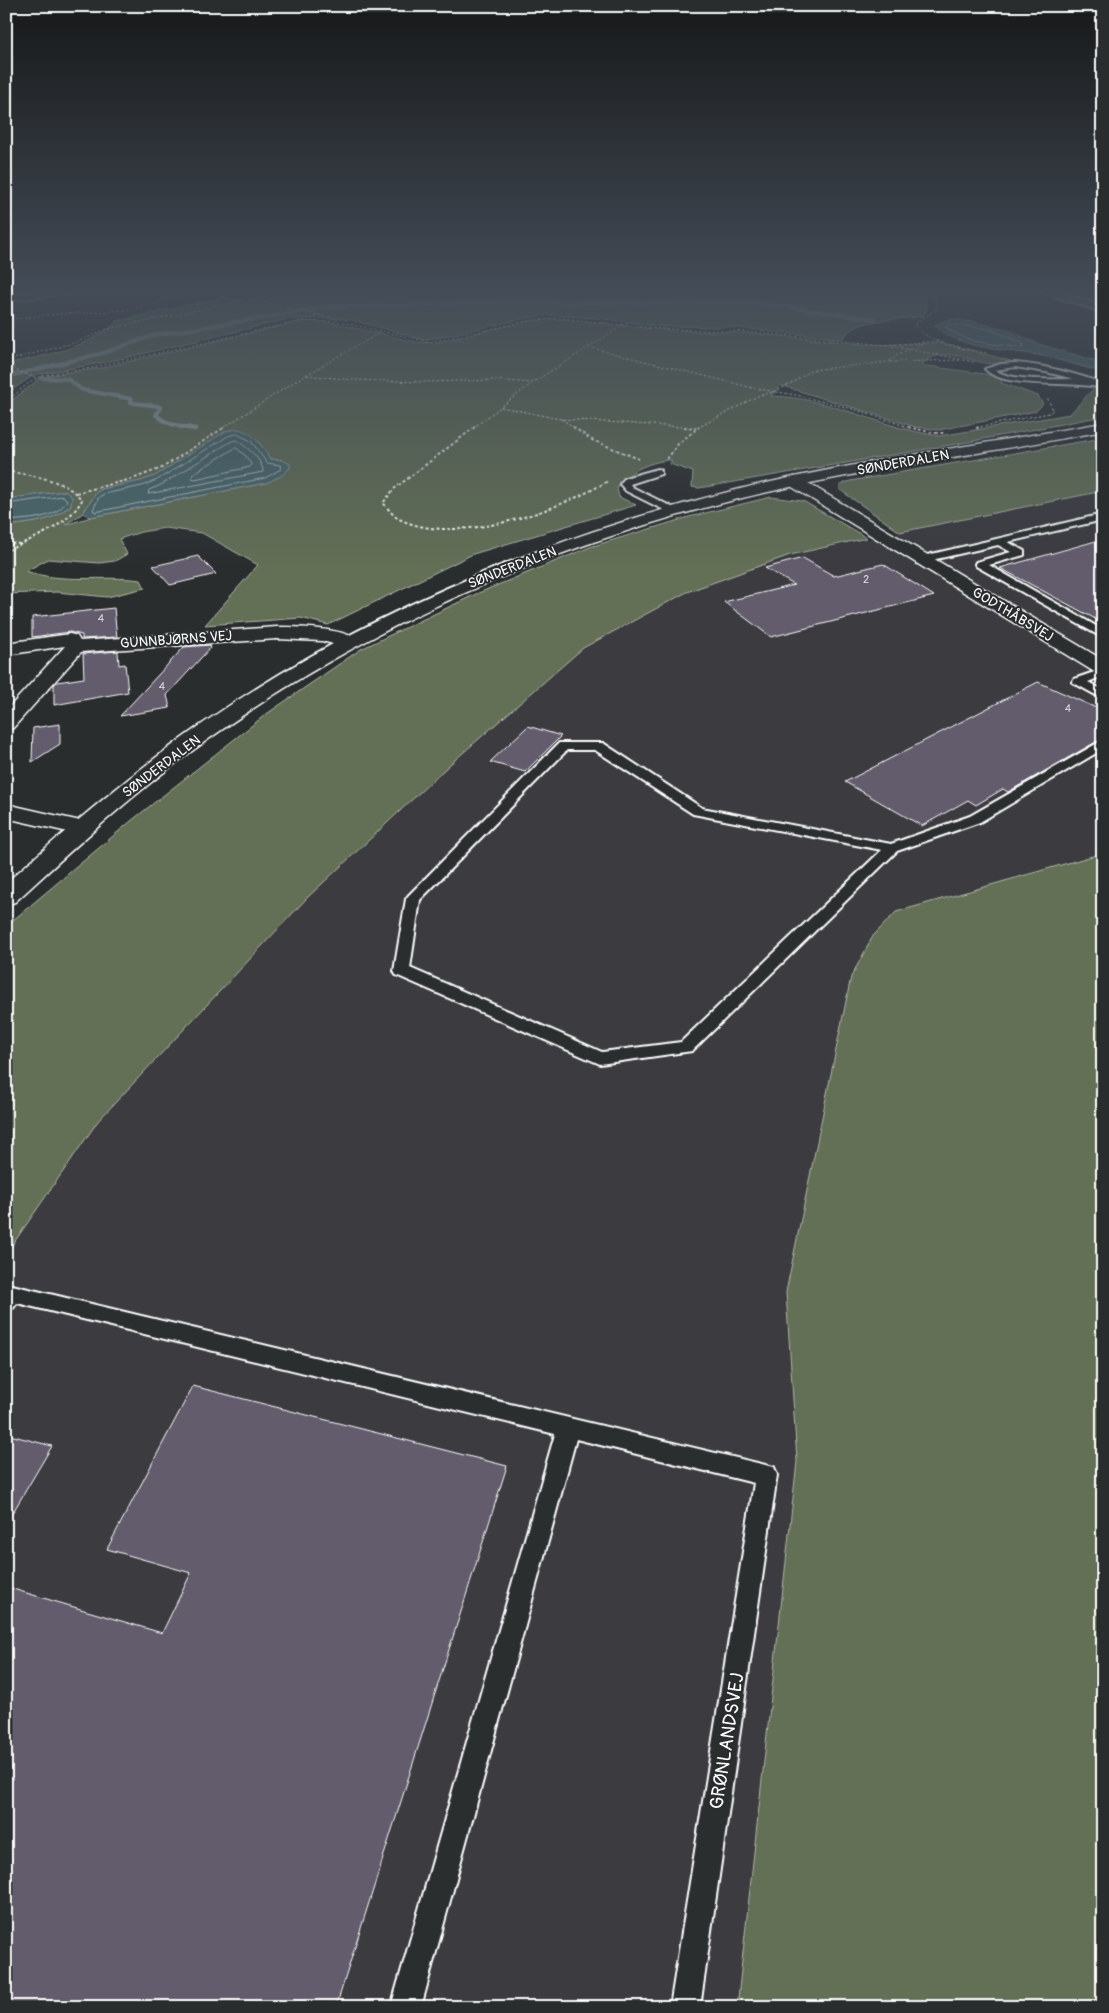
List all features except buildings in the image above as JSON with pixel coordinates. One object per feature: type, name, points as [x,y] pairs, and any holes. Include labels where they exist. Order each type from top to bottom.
[{"type":"street","name":"SØNDERDALEN","points":[[6,896],[80,828],[160,765],[233,712],[348,642],[408,611],[474,581],[573,543],[672,511],[795,482],[1103,427]]},
{"type":"street","name":"GODTHÅBSVEJ","points":[[795,482],[1103,671]]},
{"type":"street","name":"GUNNBJØRNS VEJ","points":[[6,649],[70,640],[75,647],[277,633],[309,633],[348,642]]},
{"type":"street","points":[[6,724],[75,647]]},
{"type":"street","points":[[6,811],[80,828]]},
{"type":"lane","points":[[1089,382],[1103,386]]},
{"type":"lane","points":[[658,472],[628,480],[625,484],[629,489],[672,511]]},
{"type":"lane","points":[[923,560],[1103,517]]},
{"type":"lane","name":"GODTHÅBSVEJ","points":[[1000,542],[1020,553],[980,564],[1103,635]]},
{"type":"lane","name":"GODTHÅBSVEJ","points":[[1103,671],[1078,682],[1103,694]]},
{"type":"lane","points":[[892,848],[698,811],[598,746],[564,746],[413,899],[402,971],[600,1058],[686,1047],[892,848],[975,819],[1103,744]]},
{"type":"lane","points":[[6,1302],[12,1294],[766,1475]]},
{"type":"lane","points":[[406,2007],[568,1427]]},
{"type":"lane","name":"GRØNLANDSVEJ","points":[[685,2007],[766,1475]]},
{"type":"path","points":[[6,402],[32,382]]},
{"type":"path","points":[[76,493],[162,468],[294,382]]},
{"type":"path","points":[[512,382],[532,384]]},
{"type":"path","points":[[535,382],[394,489],[383,503],[388,512],[400,522],[434,528],[450,530],[482,526],[524,518],[571,501],[612,479]]},
{"type":"path","points":[[729,382],[796,395],[853,409],[934,434],[951,432]]},
{"type":"path","points":[[658,472],[678,444],[698,428],[760,395],[774,392],[791,382]]},
{"type":"path","points":[[968,430],[1049,413],[1053,410],[1047,397],[1018,388],[1011,382]]},
{"type":"path","points":[[501,407],[560,419],[698,428]]},
{"type":"path","points":[[560,419],[592,440],[645,461]]},
{"type":"path","points":[[661,459],[668,458]]},
{"type":"path","points":[[6,471],[47,479],[76,493],[82,500],[80,506],[72,515],[6,551]]},
{"type":"path","points":[[6,543],[21,544]]},
{"type":"shaded area","points":[[1103,491],[1103,853],[896,912],[786,1292],[797,1461],[737,2007],[6,2007],[6,1254],[98,1121],[308,897],[448,766],[583,648],[687,592],[790,555]]},
{"type":"green space","points":[[6,382],[24,382],[6,394]]},
{"type":"green space","points":[[35,382],[1001,382],[1038,396],[1043,404],[1036,411],[939,430],[916,427],[780,385],[771,396],[814,402],[898,427],[940,436],[1070,414],[1095,387],[1103,389],[1103,416],[968,442],[699,488],[692,487],[693,472],[670,464],[672,460],[649,464],[627,476],[617,488],[619,497],[636,505],[473,554],[328,625],[301,618],[205,625],[258,565],[202,533],[165,528],[141,532],[119,539],[127,554],[115,561],[99,563],[48,559],[26,571],[54,577],[141,580],[145,588],[107,597],[57,592],[6,594],[6,526],[32,523],[48,518],[71,505],[65,491],[6,499],[6,405]],"holes":[[[237,429],[259,442],[270,459],[282,460],[266,483],[91,517],[65,525],[83,513],[96,493],[102,489],[141,481],[155,476],[226,431]]]},
{"type":"green space","points":[[1103,438],[1103,491],[900,532],[840,490],[840,485],[850,481]]},
{"type":"green space","points":[[771,497],[803,501],[867,538],[790,555],[687,592],[583,648],[448,766],[308,897],[98,1121],[6,1254],[6,926],[131,821],[265,715],[361,649],[476,594],[590,547],[689,517]]},
{"type":"green space","points":[[1103,853],[1103,2007],[737,2007],[797,1461],[786,1292],[851,977],[873,936],[896,912]]},
{"type":"water","points":[[243,430],[252,436],[270,459],[282,460],[290,464],[290,468],[281,476],[266,483],[91,517],[83,513],[96,493],[102,489],[141,481],[155,476],[226,431]]},
{"type":"water","points":[[65,491],[72,497],[71,505],[63,511],[40,521],[6,526],[6,499]]},
{"type":"waterway","points":[[72,382],[82,390],[132,399],[131,402],[134,403],[158,406],[161,408],[156,415],[164,421],[184,427]]},
{"type":"waterway","points":[[184,427],[191,428]]},
{"type":"waterway","points":[[184,427],[195,429]]}]
